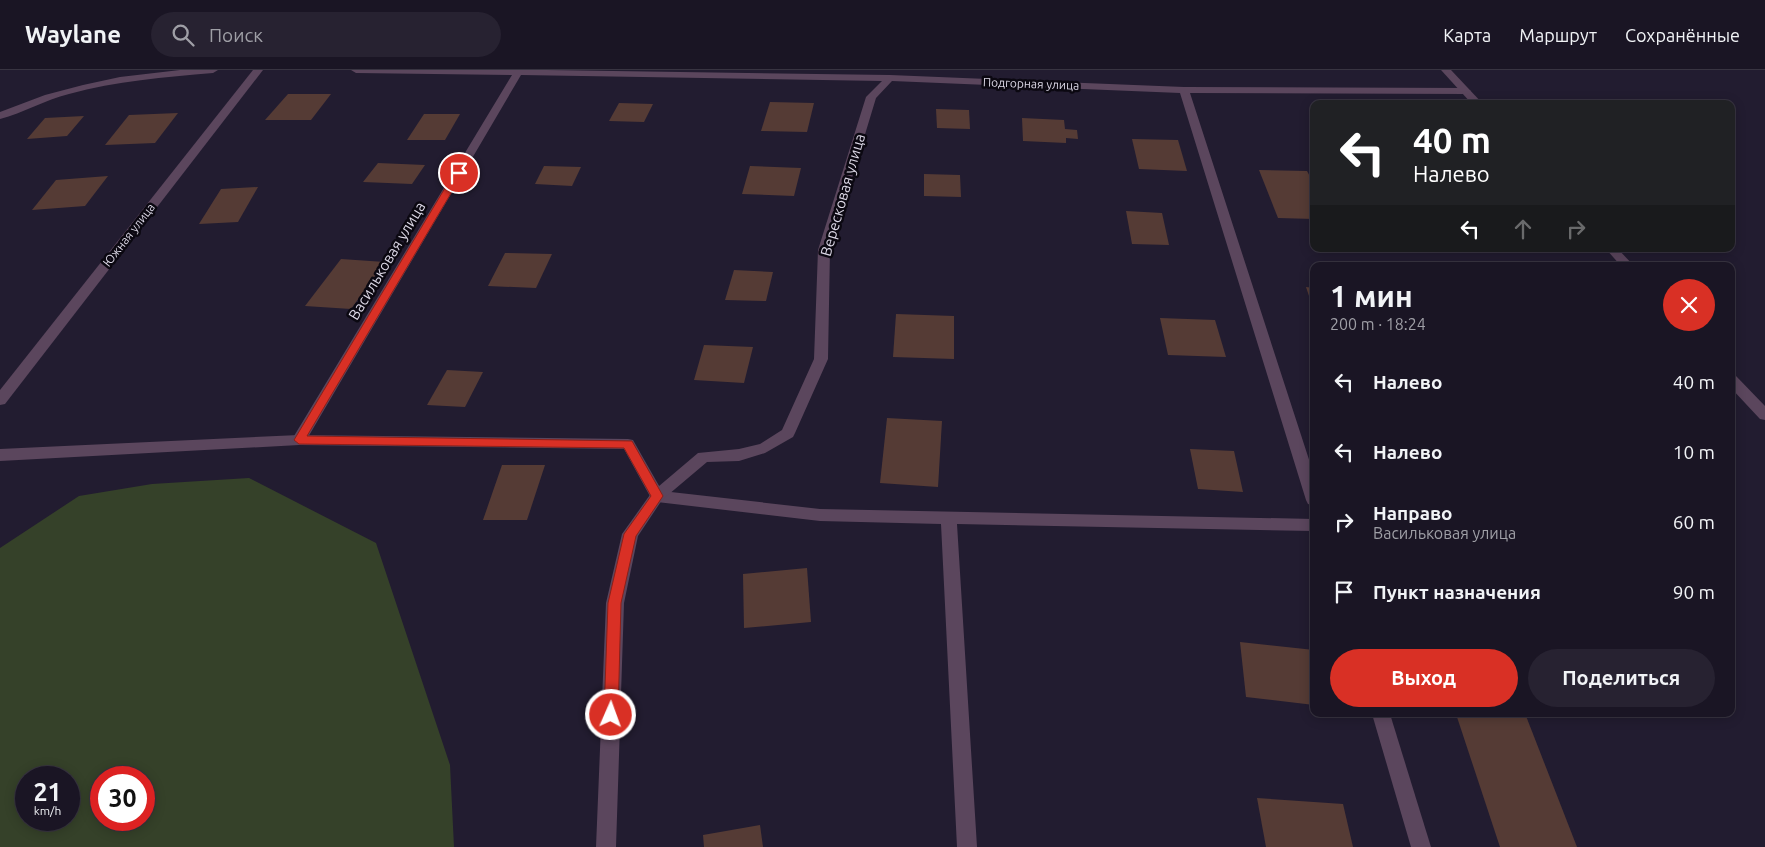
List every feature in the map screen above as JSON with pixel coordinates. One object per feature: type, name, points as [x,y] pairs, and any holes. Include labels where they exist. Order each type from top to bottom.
[{"type":"street","points":[[0,116],[63,93],[106,83],[159,74],[214,70]]},
{"type":"street","name":"Южная улица","points":[[0,400],[258,70]]},
{"type":"street","name":"Подгорная улица","points":[[356,70],[890,78],[1184,90],[1466,90]]},
{"type":"street","points":[[1446,70],[1475,100]]},
{"type":"street","name":"Васильковая улица","points":[[299,440],[518,73]]},
{"type":"street","name":"Вересковая улица","points":[[606,847],[615,603],[630,534],[658,496],[703,457],[739,455],[765,448],[788,433],[821,359],[824,250],[871,97],[890,78]]},
{"type":"street","points":[[1184,90],[1310,487]]},
{"type":"street","points":[[1615,252],[1624,262]]},
{"type":"street","points":[[1735,382],[1765,415]]},
{"type":"street","points":[[0,455],[299,440],[628,444],[658,496],[820,515],[1310,525]]},
{"type":"street","points":[[949,517],[967,847]]},
{"type":"street","points":[[1382,717],[1421,847]]},
{"type":"green space","points":[[249,478],[376,543],[450,765],[454,847],[0,847],[0,548],[79,496],[152,484]]},
{"type":"building","points":[[288,94],[331,94],[311,120],[265,120]]},
{"type":"building","points":[[770,102],[814,103],[807,132],[761,131]]},
{"type":"building","points":[[619,103],[653,104],[644,122],[609,121]]},
{"type":"building","points":[[936,109],[969,110],[970,129],[937,128]]},
{"type":"building","points":[[178,113],[155,143],[105,145],[129,115]]},
{"type":"building","points":[[424,114],[460,114],[445,140],[407,140]]},
{"type":"building","points":[[84,116],[67,136],[27,139],[45,118]]},
{"type":"building","points":[[1022,118],[1064,120],[1065,129],[1077,130],[1078,139],[1066,138],[1066,143],[1023,141]]},
{"type":"building","points":[[1132,139],[1178,140],[1187,171],[1139,169]]},
{"type":"building","points":[[378,163],[425,165],[412,184],[363,182]]},
{"type":"building","points":[[544,166],[581,167],[572,186],[535,184]]},
{"type":"building","points":[[750,166],[801,168],[794,196],[742,194]]},
{"type":"building","points":[[1259,170],[1307,171],[1310,177],[1310,219],[1278,218]]},
{"type":"building","points":[[924,174],[960,175],[961,197],[924,196]]},
{"type":"building","points":[[108,176],[85,206],[32,210],[56,180]]},
{"type":"building","points":[[258,187],[238,222],[199,224],[221,189]]},
{"type":"building","points":[[1126,211],[1162,213],[1169,245],[1132,244]]},
{"type":"building","points":[[505,253],[552,254],[536,288],[488,286]]},
{"type":"building","points":[[341,259],[385,262],[351,309],[305,306]]},
{"type":"building","points":[[734,270],[773,272],[766,301],[725,300]]},
{"type":"building","points":[[1306,287],[1310,288],[1310,299]]},
{"type":"building","points":[[896,314],[954,316],[954,359],[893,357]]},
{"type":"building","points":[[1160,318],[1215,320],[1226,357],[1168,355]]},
{"type":"building","points":[[704,345],[753,347],[744,383],[694,380]]},
{"type":"building","points":[[447,370],[483,372],[465,407],[427,405]]},
{"type":"building","points":[[887,418],[942,421],[938,487],[880,483]]},
{"type":"building","points":[[1190,449],[1234,451],[1243,492],[1198,489]]},
{"type":"building","points":[[502,465],[545,465],[527,520],[483,520]]},
{"type":"building","points":[[807,568],[811,622],[744,628],[743,574]]},
{"type":"building","points":[[1240,642],[1310,650],[1310,705],[1246,697]]},
{"type":"building","points":[[1457,717],[1526,717],[1577,847],[1500,847]]},
{"type":"building","points":[[1257,798],[1343,804],[1353,847],[1266,847]]},
{"type":"building","points":[[760,825],[763,847],[704,847],[703,835]]},
{"type":"route","points":[[459,173],[299,440],[628,444],[658,496],[630,534],[615,603],[611,715]]}]
